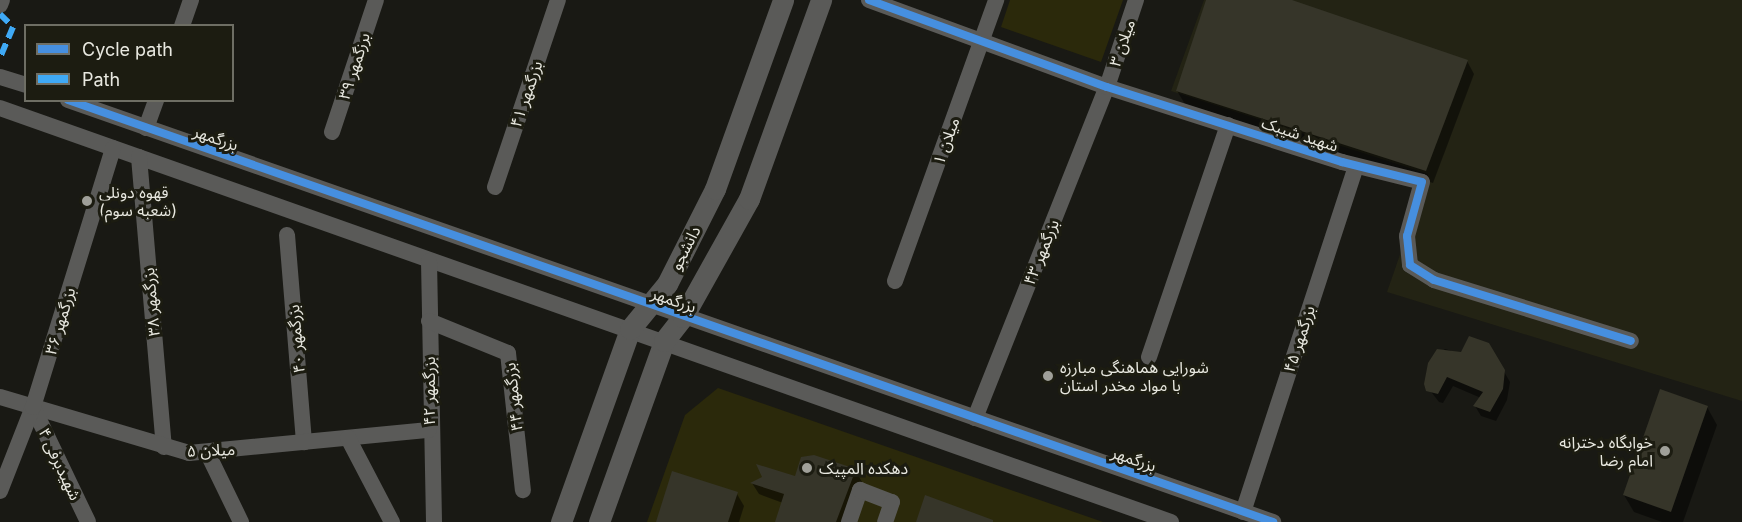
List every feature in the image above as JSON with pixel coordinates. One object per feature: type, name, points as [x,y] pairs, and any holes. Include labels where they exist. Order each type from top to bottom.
[{"type":"main road","name":"دانشجو","points":[[561,522],[630,329],[667,284],[714,189],[783,0]]},
{"type":"main road","name":"دانشجو","points":[[598,522],[664,341],[683,317],[749,199],[821,0]]},
{"type":"street","points":[[0,5],[2,0]]},
{"type":"street","points":[[183,24],[191,0]]},
{"type":"street","name":"برزگمهر ۳۹","points":[[332,132],[376,0]]},
{"type":"street","name":"بزرگمهر ۴۱","points":[[495,187],[558,0]]},
{"type":"street","name":"شهید شیبک","points":[[869,0],[982,39],[1107,87],[1356,166],[1422,182],[1407,236],[1410,265],[1434,280],[1631,341]]},
{"type":"street","name":"میلان ۱","points":[[895,281],[996,0]]},
{"type":"street","name":"میلان ۳","points":[[1107,87],[1136,0]]},
{"type":"street","points":[[0,76],[24,85]]},
{"type":"street","name":"بزرگمهر ۴۳","points":[[975,418],[1107,87]]},
{"type":"street","name":"بزرگمهر","points":[[74,102],[649,306],[1267,521]]},
{"type":"street","points":[[146,128],[155,102]]},
{"type":"street","points":[[0,108],[1171,522]]},
{"type":"street","points":[[1149,357],[1228,125]]},
{"type":"street","name":"بزرگمهر ۳۶","points":[[0,491],[33,407],[113,148]]},
{"type":"street","name":"بزرگمهر ۳۸","points":[[139,157],[164,447]]},
{"type":"street","name":"بزرگمهر ۴۵","points":[[1243,512],[1356,166]]},
{"type":"street","name":"بزرگمهر ۴۰","points":[[287,235],[304,442]]},
{"type":"street","name":"بزرگمهر ۴۲","points":[[429,261],[429,430],[434,522]]},
{"type":"street","name":"بزرگمهر ۴۴","points":[[429,321],[508,353],[523,490]]},
{"type":"street","name":"میلان ۵","points":[[0,397],[189,453],[429,430]]},
{"type":"street","name":"شهیدبرفی ۴","points":[[33,407],[88,522]]},
{"type":"street","points":[[348,438],[392,522]]},
{"type":"street","points":[[207,452],[241,522]]},
{"type":"street","points":[[849,522],[860,490],[892,502],[885,522]]},
{"type":"shaded area","points":[[1010,0],[1123,0],[1101,62],[1001,27]]},
{"type":"shaded area","points":[[1204,0],[1742,0],[1742,401],[1387,292],[1428,174],[1171,91]]},
{"type":"shaded area","name":"دهکده المپیک","points":[[718,388],[1103,522],[647,522],[685,415]]},
{"type":"building","points":[[1206,0],[1292,0],[1468,60],[1426,171],[1176,91]]},
{"type":"building","points":[[1469,336],[1489,343],[1505,370],[1503,389],[1490,412],[1473,406],[1483,392],[1447,377],[1438,394],[1426,391],[1424,384],[1428,363],[1437,349],[1461,352]]},
{"type":"building","name":"خوابگاه دخترانه امام رضا","points":[[1660,389],[1708,406],[1671,512],[1623,495]]},
{"type":"building","points":[[814,455],[856,469],[836,522],[775,522],[784,494],[750,483],[762,477],[756,464],[795,476],[801,457]]},
{"type":"building","points":[[672,471],[738,492],[728,522],[656,522]]},
{"type":"building","points":[[925,495],[993,520],[993,522],[916,522]]},
{"type":"marked path","points":[[0,14],[13,27],[0,57]]},
{"type":"cycle path","points":[[869,0],[1107,87],[1342,162],[1422,182],[1407,236],[1410,265],[1434,280],[1631,341]]},
{"type":"cycle path","points":[[74,102],[1273,522]]},
{"type":"place","name":"قهوه دونلی (شعبه سوم)","points":[[87,201]]},
{"type":"place","name":"شورایی هماهنگی مبارزه با مواد مخدر استان","points":[[1048,376]]},
{"type":"place","name":"خوابگاه دخترانه امام رضا","points":[[1665,451]]},
{"type":"place","name":"دهکده المپیک","points":[[807,468]]}]
